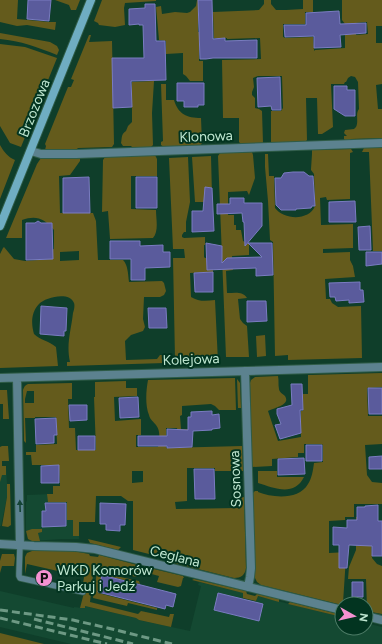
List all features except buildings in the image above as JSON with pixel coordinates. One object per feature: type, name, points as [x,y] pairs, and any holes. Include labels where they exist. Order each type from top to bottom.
[{"type":"street","name":"Brzozowa","points":[[0,226],[91,0]]},
{"type":"street","name":"Klonowa","points":[[31,151],[41,154],[76,154],[382,143]]},
{"type":"street","name":"Kolejowa","points":[[0,378],[382,367]]},
{"type":"street","name":"Sosnowa","points":[[245,371],[250,568],[248,587]]},
{"type":"street","points":[[17,378],[20,545]]},
{"type":"street","name":"Ceglana","points":[[0,544],[76,547],[96,550],[334,608]]},
{"type":"lane","points":[[20,545],[20,578],[83,592]]},
{"type":"shaded area","points":[[0,0],[18,0],[17,19],[56,22],[55,30],[27,25],[17,26],[0,22]]},
{"type":"shaded area","points":[[55,0],[80,0],[76,10],[71,10],[69,5]]},
{"type":"shaded area","points":[[102,0],[156,1],[125,3],[125,25],[115,27],[99,25],[94,21]]},
{"type":"shaded area","points":[[197,0],[212,0],[212,10],[198,10],[198,32],[213,31],[213,38],[199,39],[199,61],[203,61],[203,81],[190,81],[183,74],[183,53],[166,54],[166,41],[159,40],[156,7],[161,6],[162,14],[175,12],[187,13],[196,6]]},
{"type":"shaded area","points":[[264,0],[271,0],[271,4],[276,10],[303,9],[303,0],[313,0],[313,12],[305,12],[305,24],[283,24],[283,37],[313,37],[315,51],[345,48],[345,24],[342,20],[342,0],[382,0],[382,26],[376,26],[376,43],[382,43],[382,84],[376,85],[378,109],[382,109],[382,138],[351,139],[349,141],[344,139],[344,136],[347,136],[344,133],[345,130],[354,129],[356,127],[357,113],[359,109],[358,82],[355,77],[351,76],[344,84],[331,84],[333,127],[322,134],[318,134],[317,98],[306,98],[307,140],[305,142],[271,143],[271,111],[281,111],[283,108],[282,76],[258,76],[253,78],[254,87],[252,95],[255,98],[255,108],[262,111],[263,143],[241,144],[239,142],[239,118],[223,118],[222,60],[261,59],[260,38],[214,38],[213,12],[259,10],[264,4]],"holes":[[[367,22],[368,34],[356,35],[356,23]]]},
{"type":"shaded area","points":[[0,33],[50,42],[57,46],[59,50],[57,55],[43,49],[15,41],[0,39]]},
{"type":"shaded area","points":[[89,35],[91,35],[89,42],[112,41],[114,144],[112,147],[78,148],[76,150],[45,150],[45,144],[68,87],[71,87],[74,80],[71,79]]},
{"type":"shaded area","points":[[0,44],[25,47],[57,58],[21,147],[10,143],[0,126]]},
{"type":"shaded area","points":[[154,81],[152,113],[153,145],[151,147],[133,148],[131,146],[123,146],[121,143],[122,135],[132,122],[132,82]]},
{"type":"shaded area","points":[[161,84],[166,84],[166,100],[174,100],[178,109],[187,116],[201,118],[202,143],[200,146],[164,147],[161,145],[161,142],[163,141]]},
{"type":"shaded area","points":[[0,145],[6,154],[15,160],[0,199]]},
{"type":"shaded area","points":[[364,148],[382,148],[382,251],[373,251],[369,152],[362,152]]},
{"type":"shaded area","points":[[351,149],[353,152],[350,153],[350,199],[327,200],[326,197],[320,198],[321,225],[353,224],[353,248],[323,249],[323,253],[350,252],[350,260],[355,277],[325,279],[326,299],[330,299],[332,303],[338,307],[361,306],[362,358],[288,360],[288,355],[275,356],[273,242],[270,240],[265,154],[268,154],[269,176],[274,176],[275,208],[284,215],[296,217],[307,214],[312,211],[315,206],[314,174],[311,170],[312,150]]},
{"type":"shaded area","points":[[252,152],[255,178],[249,195],[247,191],[228,192],[228,215],[234,215],[234,225],[236,225],[236,230],[241,230],[243,241],[249,244],[249,255],[232,256],[233,270],[226,271],[227,293],[241,293],[247,298],[238,299],[240,319],[247,326],[249,357],[226,357],[218,156],[220,153]]},
{"type":"shaded area","points":[[155,155],[157,159],[157,176],[131,176],[131,209],[156,210],[157,228],[155,235],[153,238],[110,239],[108,211],[102,212],[103,160],[105,157]]},
{"type":"shaded area","points":[[211,156],[211,202],[195,202],[192,157]]},
{"type":"shaded area","points":[[188,157],[190,202],[186,222],[186,232],[184,232],[182,237],[205,237],[204,257],[213,258],[213,272],[190,273],[191,297],[206,301],[215,300],[218,362],[174,363],[173,258],[185,258],[184,249],[173,249],[169,158]]},
{"type":"shaded area","points":[[41,158],[80,158],[80,161],[70,175],[59,176],[60,213],[93,213],[96,221],[98,260],[123,260],[127,267],[129,282],[162,281],[164,283],[166,291],[164,295],[160,297],[144,297],[143,319],[145,327],[143,331],[131,335],[125,341],[126,360],[157,359],[160,355],[165,355],[165,363],[67,366],[67,362],[70,362],[69,343],[74,303],[72,299],[68,297],[57,296],[42,301],[36,307],[32,318],[32,326],[34,334],[56,347],[58,366],[0,368],[0,254],[4,247],[14,259],[25,261],[51,259],[50,250],[54,249],[54,230],[47,223],[36,218],[22,220],[22,238],[6,238],[37,164]],"holes":[[[79,251],[79,260],[60,261],[60,252]]]},
{"type":"shaded area","points":[[265,335],[266,356],[257,357],[256,336]]},
{"type":"shaded area","points":[[382,373],[382,387],[367,388],[368,416],[382,416],[382,444],[365,445],[367,475],[372,482],[382,483],[382,504],[354,504],[354,517],[345,517],[345,520],[329,521],[329,553],[348,552],[346,557],[343,596],[334,596],[334,603],[261,585],[255,578],[253,493],[258,491],[271,496],[285,496],[298,493],[304,489],[312,474],[314,463],[323,462],[323,445],[304,444],[304,453],[298,453],[298,457],[272,459],[272,466],[252,467],[250,383],[255,377],[278,376],[279,390],[285,396],[286,402],[281,406],[268,411],[278,441],[301,437],[301,411],[303,411],[303,394],[308,394],[308,375]]},
{"type":"shaded area","points":[[235,378],[236,410],[219,410],[211,404],[182,406],[182,415],[180,416],[181,429],[192,429],[178,436],[177,428],[166,428],[166,448],[242,446],[243,471],[215,471],[215,468],[187,468],[187,501],[175,502],[176,509],[238,508],[239,498],[244,497],[246,568],[245,573],[241,577],[234,578],[174,563],[173,560],[133,550],[133,501],[128,501],[121,496],[96,496],[95,522],[79,522],[79,536],[73,536],[73,520],[67,520],[67,502],[48,502],[47,494],[53,494],[53,486],[60,486],[59,465],[32,465],[31,455],[26,455],[26,452],[36,452],[36,445],[57,444],[56,417],[25,418],[26,443],[24,441],[23,390],[25,386],[28,384],[72,383],[72,399],[68,399],[69,428],[75,428],[76,450],[96,450],[94,397],[95,382],[126,381],[126,388],[137,388],[137,396],[114,397],[115,421],[141,419],[141,435],[136,435],[136,447],[158,447],[159,430],[150,418],[146,402],[148,380]],"holes":[[[27,391],[34,391],[34,403],[25,403]],[[132,471],[143,471],[143,482],[132,483]]]},
{"type":"shaded area","points":[[237,379],[240,383],[241,408],[238,408]]},
{"type":"shaded area","points":[[0,390],[7,390],[9,419],[3,419],[3,404],[0,404]]},
{"type":"shaded area","points":[[8,446],[9,461],[2,461],[2,466],[6,466],[6,475],[2,475],[0,482],[0,447]]},
{"type":"shaded area","points":[[0,466],[6,466],[7,484],[7,497],[1,526],[0,526]]},
{"type":"shaded area","points":[[258,471],[277,471],[277,477],[304,477],[295,487],[289,489],[277,489],[258,483]]},
{"type":"shaded area","points":[[7,484],[10,484],[11,525],[8,527],[2,526],[7,497]]},
{"type":"shaded area","points":[[78,493],[79,539],[32,541],[28,539],[26,531],[27,495]]},
{"type":"shaded area","points":[[356,517],[365,517],[370,524],[372,558],[377,564],[382,566],[382,614],[374,612],[374,596],[367,596],[366,579],[348,579],[349,567],[356,550]]},
{"type":"shaded area","points":[[32,529],[42,529],[42,532],[38,533],[40,541],[32,541],[28,539],[26,531]]},
{"type":"shaded area","points":[[88,539],[121,547],[118,550],[90,543]]},
{"type":"shaded area","points":[[32,551],[73,551],[89,554],[90,556],[98,557],[99,555],[141,566],[138,576],[136,577],[94,566],[90,602],[138,614],[141,611],[169,617],[170,614],[174,614],[171,627],[85,606],[85,608],[80,608],[86,585],[83,584],[84,577],[27,564],[25,574],[25,557],[27,553]]},
{"type":"shaded area","points":[[2,554],[14,554],[15,558],[14,566],[2,566],[0,573],[0,561]]},
{"type":"shaded area","points":[[145,567],[183,576],[184,578],[181,586],[178,587],[157,582],[159,576],[144,572]]},
{"type":"shaded area","points":[[97,572],[139,581],[140,584],[103,575],[98,593],[157,608],[157,610],[128,603],[127,606],[93,598]]},
{"type":"shaded area","points":[[194,579],[246,591],[247,594],[255,596],[257,594],[279,599],[279,602],[258,596],[256,601],[243,598],[243,593],[192,580]]},
{"type":"shaded area","points":[[199,582],[244,593],[243,599],[256,602],[257,596],[334,615],[334,636],[374,636],[374,625],[382,627],[382,644],[71,644],[0,627],[0,591],[74,608],[82,608],[85,606],[190,631],[201,586],[198,585]]},
{"type":"shaded area","points":[[290,602],[334,613],[334,615],[288,604]]},
{"type":"shaded area","points":[[0,633],[44,644],[0,644]]},
{"type":"railway","points":[[0,610],[73,620],[172,644]]},
{"type":"railway","points":[[0,618],[107,644]]},
{"type":"railway","points":[[34,619],[133,644]]},
{"type":"place","name":"WKD Komorów Parkuj i Jedź","points":[[44,578]]}]
